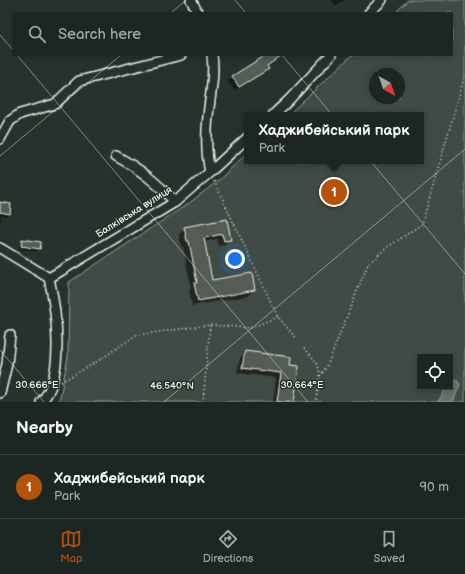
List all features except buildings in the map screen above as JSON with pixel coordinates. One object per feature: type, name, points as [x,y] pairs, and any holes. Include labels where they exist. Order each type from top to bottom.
[{"type":"street","points":[[191,0],[197,12]]},
{"type":"street","points":[[370,12],[382,0]]},
{"type":"street","points":[[0,139],[10,121],[20,114],[55,104],[79,81],[177,56]]},
{"type":"street","points":[[210,172],[207,158],[208,117],[214,69],[212,56]]},
{"type":"street","points":[[276,112],[330,56]]},
{"type":"street","name":"Балківська вулиця","points":[[49,278],[175,202],[244,141]]},
{"type":"street","points":[[116,156],[154,180],[175,202]]},
{"type":"street","points":[[0,248],[49,278],[54,301],[57,352],[55,370],[49,389],[41,402]]},
{"type":"street","points":[[0,393],[7,364],[10,335]]},
{"type":"path","points":[[320,376],[327,366],[368,264],[385,249],[422,224],[465,75]]},
{"type":"path","points":[[210,172],[278,318],[297,339]]},
{"type":"path","points":[[49,389],[98,361],[136,335],[210,325],[250,328],[278,318]]},
{"type":"path","points":[[203,402],[210,325]]},
{"type":"path","points":[[304,348],[313,357],[318,366],[320,376],[316,402]]},
{"type":"shaded area","points":[[408,0],[465,0],[465,402],[59,402],[68,357],[69,282],[188,204],[219,180],[244,156],[244,164],[424,164],[424,112],[291,112],[351,56],[453,56],[453,12],[396,12]]},
{"type":"shaded area","points":[[453,380],[457,380],[460,385],[453,402],[438,402],[445,390],[453,390]]},
{"type":"place","name":"Хаджибейський парк","points":[[334,192]]}]
